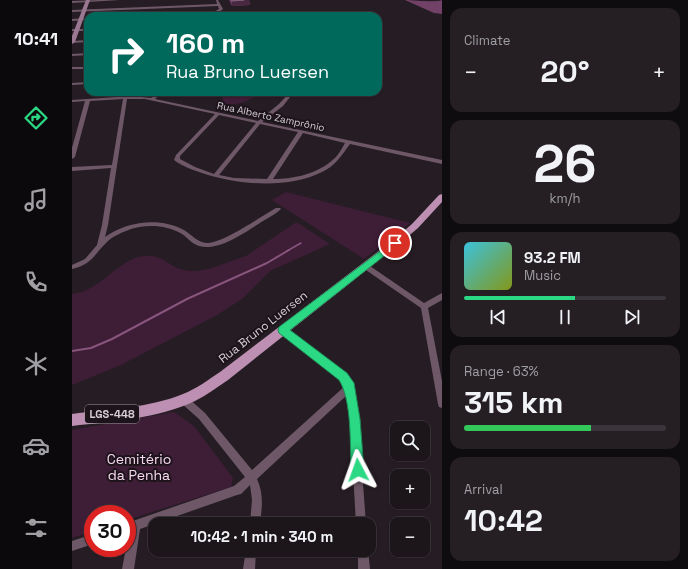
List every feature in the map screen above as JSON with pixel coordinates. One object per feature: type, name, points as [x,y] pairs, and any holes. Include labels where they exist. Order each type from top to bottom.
[{"type":"main road","points":[[72,42],[76,20],[87,1]]},
{"type":"main road","name":"Rua Bruno Luersen","points":[[72,420],[151,408],[184,400],[213,384],[366,266],[414,226],[442,197]]},
{"type":"street","points":[[72,2],[119,0]]},
{"type":"street","points":[[217,0],[221,11],[220,12]]},
{"type":"street","points":[[72,11],[219,4]]},
{"type":"street","points":[[73,31],[84,30]]},
{"type":"street","points":[[72,42],[84,41]]},
{"type":"street","points":[[72,55],[84,54]]},
{"type":"street","points":[[72,68],[84,68]]},
{"type":"street","points":[[72,84],[84,83]]},
{"type":"street","points":[[152,100],[156,96]]},
{"type":"street","points":[[216,175],[259,122],[281,105],[289,96]]},
{"type":"street","points":[[100,246],[105,225],[124,98]]},
{"type":"street","name":"Rua Alberto Zamprônio","points":[[72,101],[141,98],[442,162]]},
{"type":"street","points":[[72,157],[88,100]]},
{"type":"street","points":[[218,114],[176,158],[179,161],[216,175],[246,180],[269,181],[298,178],[319,170],[336,160],[348,142]]},
{"type":"street","points":[[269,181],[302,132]]},
{"type":"street","points":[[72,169],[114,166]]},
{"type":"street","points":[[72,267],[86,262],[100,246],[114,234],[136,226],[158,224],[179,230],[198,244],[210,245],[222,241],[278,209]]},
{"type":"street","points":[[105,225],[109,231],[114,234]]},
{"type":"street","points":[[366,266],[424,307],[442,401]]},
{"type":"street","points":[[424,307],[442,296]]},
{"type":"street","points":[[283,330],[343,377],[350,387],[354,419],[361,517]]},
{"type":"street","points":[[136,525],[232,492],[243,485],[350,387]]},
{"type":"street","points":[[184,400],[202,416],[251,477],[256,486],[258,499],[255,517]]},
{"type":"street","points":[[72,546],[84,542]]},
{"type":"street","points":[[128,569],[129,557]]},
{"type":"street","points":[[249,569],[250,557]]},
{"type":"street","points":[[363,557],[364,569]]},
{"type":"green space","points":[[222,96],[258,96],[241,103],[230,105],[223,101]]},
{"type":"green space","points":[[286,192],[410,223],[364,259],[272,200]]},
{"type":"green space","points":[[295,223],[298,223],[330,244],[270,271],[242,299],[217,315],[121,365],[72,385],[72,294],[82,292],[90,288],[123,264],[130,260],[144,256],[155,256],[175,267],[188,271],[205,270],[246,256]]},
{"type":"green space","name":"Cemitério da Penha","points":[[174,412],[194,426],[233,478],[231,487],[136,517],[136,505],[84,505],[84,534],[72,538],[72,430]]},
{"type":"shaded area","points":[[405,0],[442,0],[442,14],[434,13]]},
{"type":"waterway","points":[[287,251],[301,243]]},
{"type":"waterway","points":[[72,351],[91,348],[112,339],[187,299],[267,263],[289,250]]},
{"type":"route","points":[[358,470],[353,402],[350,387],[343,377],[329,365],[283,330],[395,243]]}]
